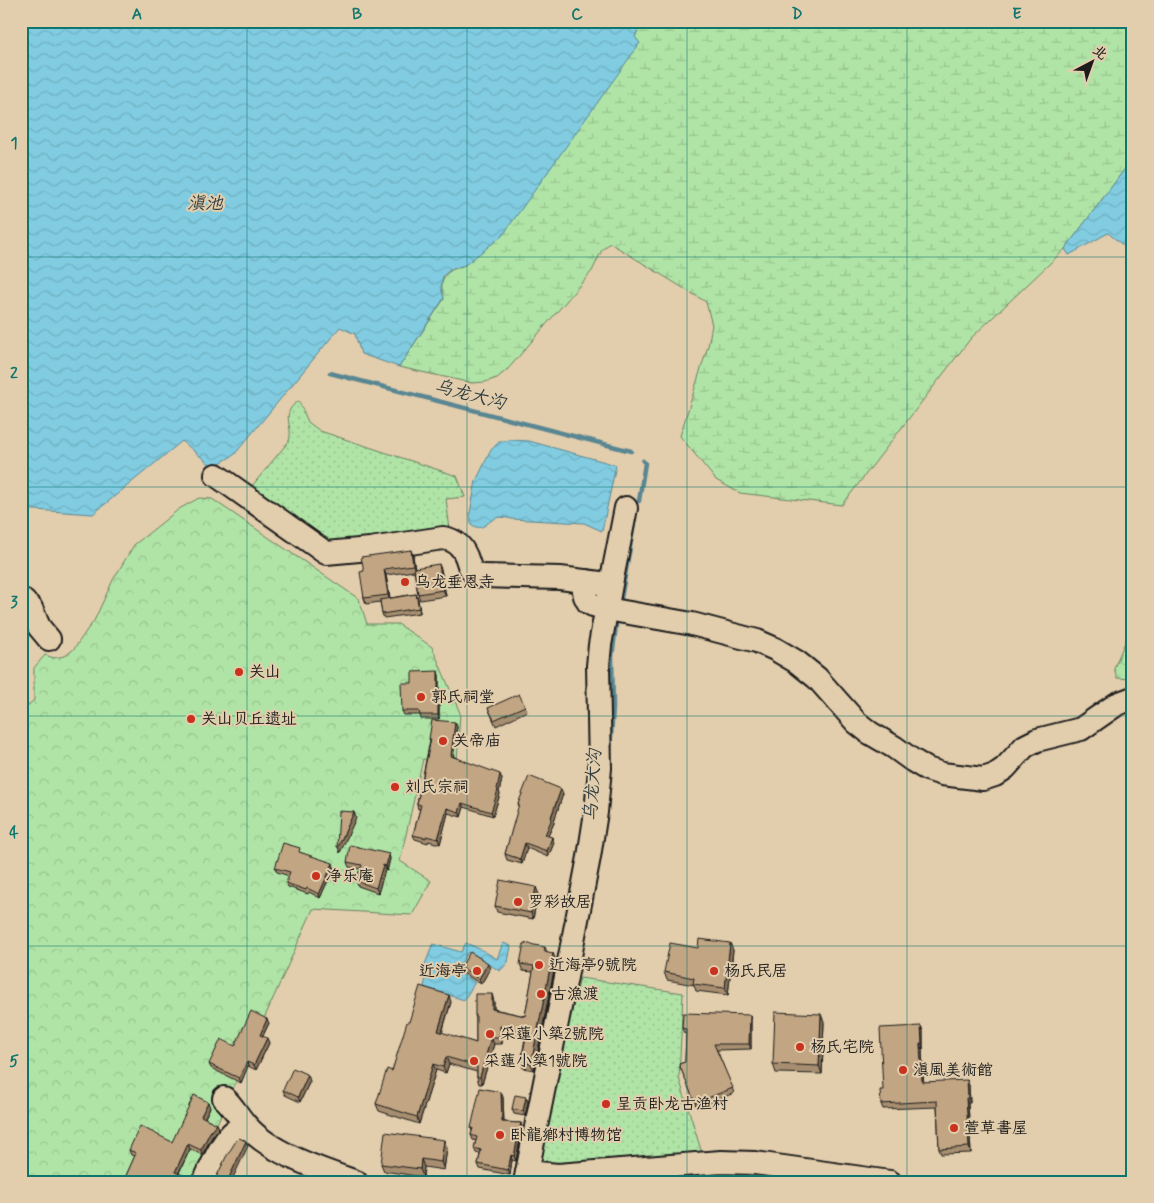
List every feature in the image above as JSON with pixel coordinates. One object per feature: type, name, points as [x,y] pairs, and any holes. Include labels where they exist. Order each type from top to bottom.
[{"type":"street","points":[[216,475],[326,553],[370,549],[443,538],[456,542],[462,548],[474,574],[482,576],[560,578],[611,584]]},
{"type":"street","points":[[626,508],[600,645],[598,666],[600,768],[596,812],[566,977],[526,1177],[721,1162],[755,1164],[784,1175],[890,1182]]},
{"type":"street","points":[[586,581],[584,591],[588,602],[607,609],[692,624],[757,641],[775,649],[797,662],[817,678],[856,722],[870,733],[912,760],[942,774],[983,779],[995,775],[1005,768],[1026,746],[1037,740],[1081,729],[1116,704],[1133,698]]},
{"type":"street","points":[[21,599],[31,608],[39,627],[49,639]]},
{"type":"street","points":[[224,1098],[232,1105],[246,1126],[270,1145],[325,1171],[356,1182]]},
{"type":"street","points":[[204,1182],[228,1138],[233,1132],[246,1126]]},
{"type":"green space","points":[[642,21],[654,21],[660,25],[664,21],[1133,21],[1133,158],[1065,249],[971,338],[842,505],[740,493],[716,480],[680,436],[708,346],[712,325],[706,302],[610,243],[602,250],[592,271],[508,369],[497,378],[485,382],[472,383],[399,367],[444,299],[442,285],[445,276],[452,270],[465,265],[639,43],[635,37]]},
{"type":"green space","points":[[299,401],[308,422],[320,431],[457,476],[465,497],[446,499],[450,530],[334,550],[247,492],[289,441],[288,415],[293,406]]},
{"type":"green space","points":[[199,498],[212,499],[359,599],[367,624],[398,624],[432,647],[460,713],[457,761],[423,759],[400,861],[431,881],[412,915],[313,909],[191,1182],[21,1182],[21,712],[34,700],[34,668],[45,655],[54,658],[65,656],[74,649],[94,621],[113,580],[134,545],[179,509]]},
{"type":"green space","points":[[1133,623],[1133,679],[1117,678],[1114,668]]},
{"type":"green space","points":[[580,978],[683,993],[679,1078],[704,1160],[534,1168]]},
{"type":"green space","points":[[712,1170],[778,1176],[779,1182],[551,1182]]},
{"type":"water","name":"滇池","points":[[21,21],[642,21],[635,37],[640,43],[502,236],[465,265],[451,269],[443,276],[441,287],[444,298],[399,367],[361,354],[355,334],[340,327],[234,455],[213,467],[182,441],[93,514],[21,509]]},
{"type":"water","points":[[1133,158],[1133,259],[1124,246],[1108,233],[1069,255],[1065,249]]},
{"type":"water","points":[[510,440],[529,441],[616,465],[602,531],[584,523],[502,517],[496,518],[481,527],[471,524],[470,513],[476,481],[491,450],[499,442]]},
{"type":"water","points":[[466,943],[497,959],[503,943],[511,946],[508,962],[500,971],[468,952],[456,971],[475,982],[464,1000],[424,987],[427,974],[422,972],[433,944],[461,952]]},
{"type":"building","points":[[411,550],[413,565],[384,569],[388,595],[364,598],[360,572],[364,571],[361,557]]},
{"type":"building","points":[[439,564],[443,590],[418,594],[414,568]]},
{"type":"building","points":[[416,594],[419,608],[382,614],[380,600]]},
{"type":"building","name":"郭氏祠堂","points":[[438,671],[438,715],[420,715],[419,711],[402,711],[401,683],[412,683],[412,672]]},
{"type":"building","points":[[519,694],[525,706],[494,720],[488,708]]},
{"type":"building","points":[[432,720],[455,722],[451,756],[500,774],[498,790],[491,812],[462,803],[459,812],[447,808],[438,839],[413,835],[421,805],[417,804],[431,739],[429,739]]},
{"type":"building","points":[[529,776],[561,789],[545,835],[552,837],[547,851],[525,843],[520,859],[505,854],[518,804]]},
{"type":"building","points":[[339,811],[354,812],[337,847]]},
{"type":"building","points":[[283,843],[300,848],[299,852],[333,863],[319,894],[307,888],[306,890],[286,883],[290,872],[275,868]]},
{"type":"building","points":[[350,845],[389,854],[386,866],[383,865],[376,888],[356,881],[362,865],[347,862]]},
{"type":"building","name":"罗彩故居","points":[[500,880],[536,887],[531,913],[495,906]]},
{"type":"building","points":[[699,939],[730,943],[725,988],[693,984],[694,978],[664,972],[670,943],[698,948]]},
{"type":"building","points":[[524,943],[545,947],[544,951],[553,953],[531,1064],[521,1062],[527,1032],[500,1026],[500,1037],[491,1037],[480,1077],[477,1077],[477,1066],[446,1057],[443,1067],[433,1064],[417,1117],[376,1104],[387,1069],[392,1071],[420,986],[449,995],[438,1031],[476,1043],[475,994],[492,994],[492,1009],[525,1016],[534,966],[520,964]]},
{"type":"building","name":"近海亭","points":[[470,952],[488,963],[479,979],[461,967]]},
{"type":"building","points":[[251,1011],[267,1019],[260,1035],[267,1038],[254,1065],[247,1062],[239,1078],[209,1064],[221,1039],[235,1046]]},
{"type":"building","name":"杨氏宅院","points":[[775,1012],[821,1014],[819,1066],[773,1064]]},
{"type":"building","points":[[683,1013],[750,1015],[749,1044],[714,1044],[733,1088],[695,1103],[679,1064],[685,1062],[686,1029],[682,1028]]},
{"type":"building","points":[[921,1026],[922,1082],[967,1080],[968,1098],[966,1098],[969,1147],[939,1149],[937,1101],[881,1104],[880,1090],[883,1090],[880,1028]]},
{"type":"building","points":[[293,1068],[308,1075],[298,1097],[283,1090]]},
{"type":"building","points":[[480,1088],[501,1092],[502,1122],[521,1123],[514,1156],[511,1155],[508,1170],[478,1164],[481,1150],[474,1148],[477,1137],[471,1135],[473,1128],[471,1128]]},
{"type":"building","points":[[194,1095],[208,1102],[201,1116],[217,1124],[210,1132],[201,1150],[188,1144],[175,1172],[189,1178],[190,1182],[132,1182],[125,1178],[136,1153],[129,1150],[140,1126],[172,1142]]},
{"type":"building","points":[[515,1095],[526,1097],[523,1111],[512,1109]]},
{"type":"building","points":[[385,1132],[444,1140],[441,1162],[421,1159],[420,1169],[381,1164]]},
{"type":"building","points":[[239,1138],[246,1141],[227,1182],[214,1182],[226,1157]]},
{"type":"waterway","name":"乌龙大沟","points":[[330,373],[631,451]]},
{"type":"waterway","name":"乌龙大沟","points":[[639,501],[645,463],[643,461]]},
{"type":"waterway","name":"乌龙大沟","points":[[620,604],[635,518]]},
{"type":"waterway","name":"乌龙大沟","points":[[610,750],[613,708],[612,657],[617,618]]},
{"type":"place","name":"乌龙垂恩寺","points":[[405,582]]},
{"type":"place","name":"关山","points":[[239,672]]},
{"type":"place","name":"郭氏祠堂","points":[[421,697]]},
{"type":"place","name":"关山贝丘遗址","points":[[191,719]]},
{"type":"place","name":"关帝庙","points":[[443,741]]},
{"type":"place","name":"刘氏宗祠","points":[[395,787]]},
{"type":"place","name":"净乐庵","points":[[316,876]]},
{"type":"place","name":"罗彩故居","points":[[518,902]]},
{"type":"place","name":"近海亭9號院","points":[[539,965]]},
{"type":"place","name":"近海亭","points":[[477,971]]},
{"type":"place","name":"杨氏民居","points":[[714,971]]},
{"type":"place","name":"古漁渡","points":[[541,994]]},
{"type":"place","name":"采蓮小築2號院","points":[[490,1034]]},
{"type":"place","name":"杨氏宅院","points":[[800,1047]]},
{"type":"place","name":"采蓮小築1號院","points":[[474,1061]]},
{"type":"place","name":"滇風美術館","points":[[903,1070]]},
{"type":"place","name":"呈贡卧龙古渔村","points":[[606,1104]]},
{"type":"place","name":"萱草書屋","points":[[954,1128]]},
{"type":"place","name":"卧龍鄉村博物馆","points":[[500,1135]]}]
